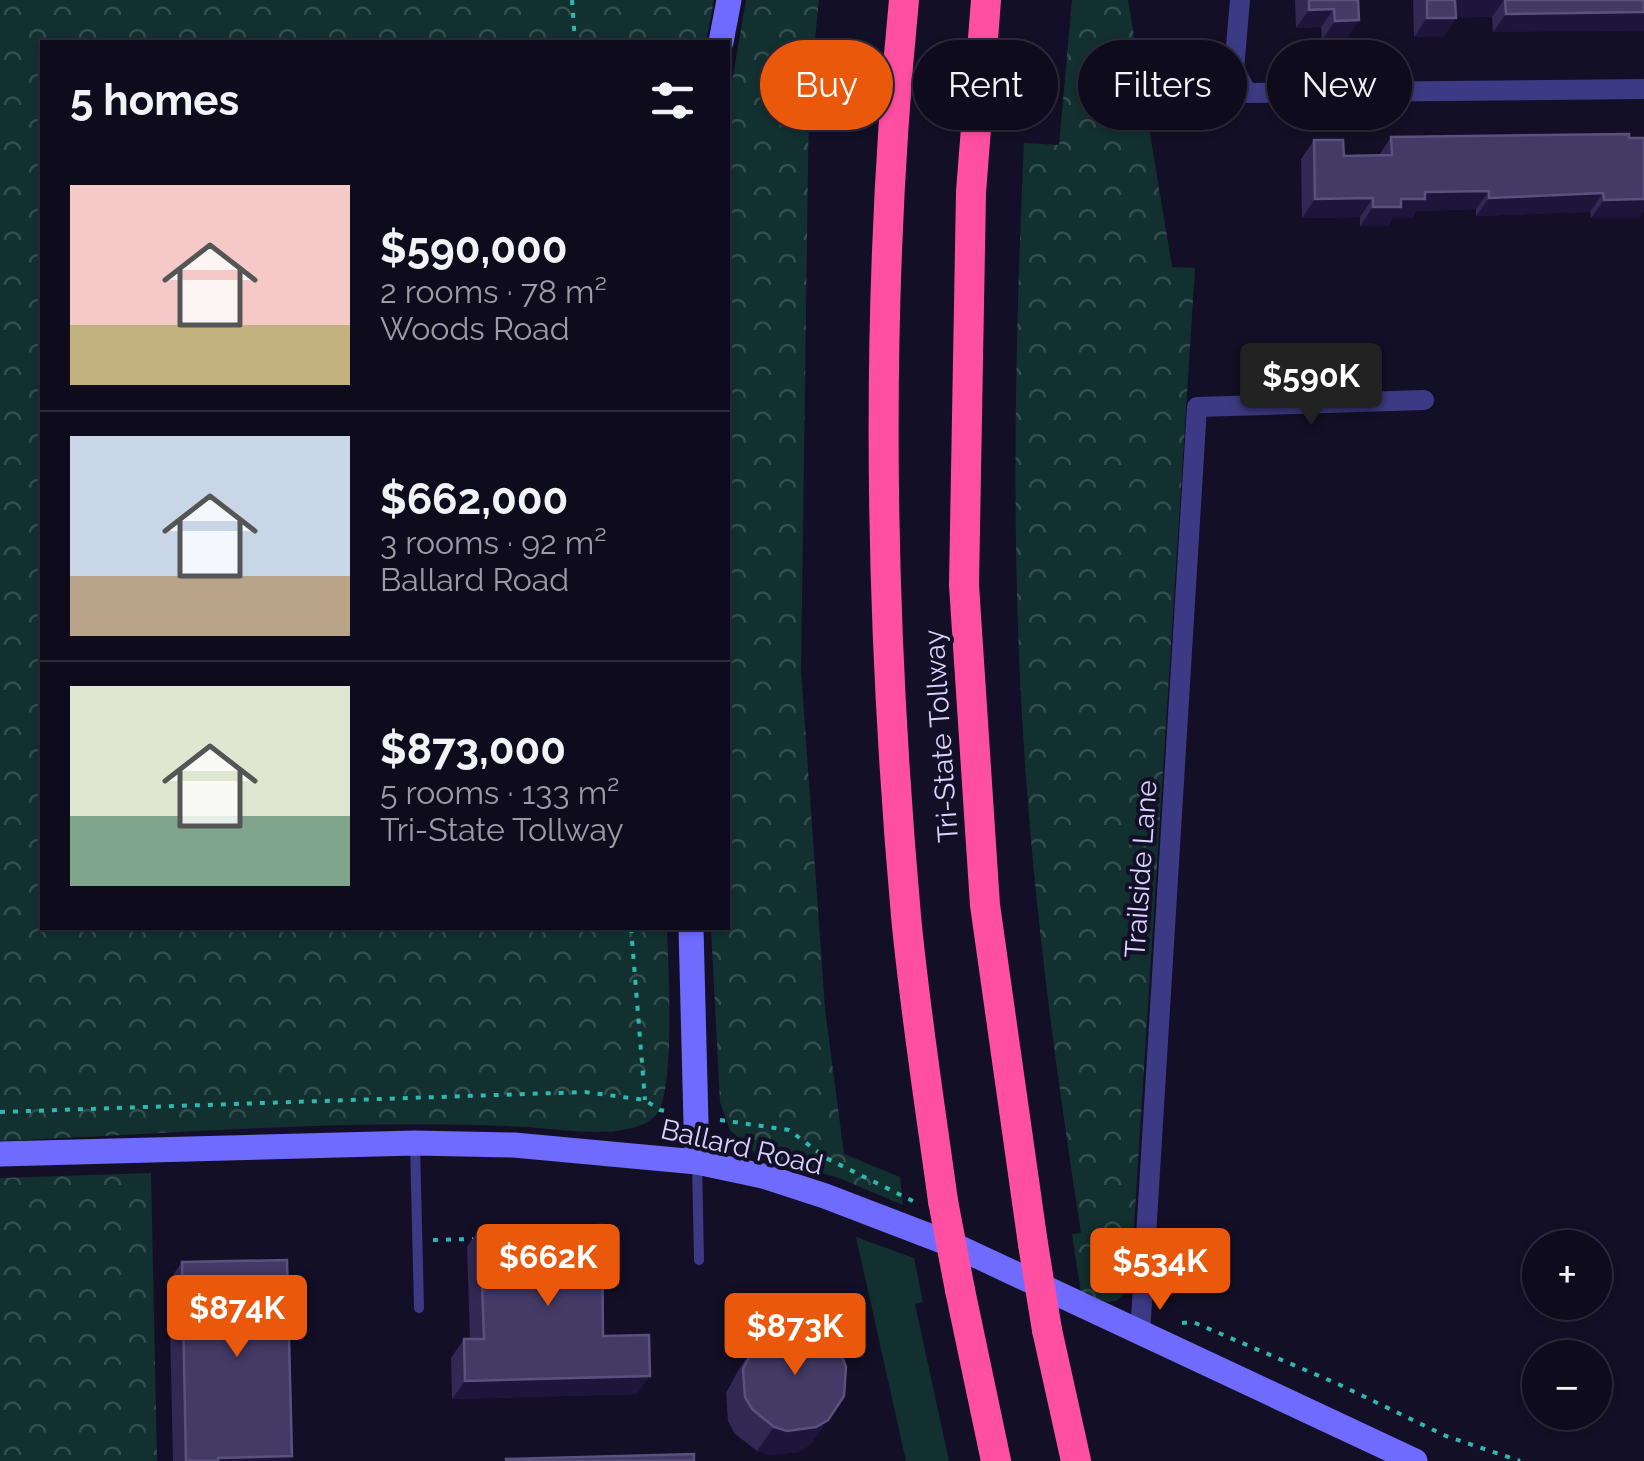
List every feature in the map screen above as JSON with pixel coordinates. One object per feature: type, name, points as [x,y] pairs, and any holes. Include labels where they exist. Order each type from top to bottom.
[{"type":"highway","name":"Tri-State Tollway","points":[[904,0],[886,285],[884,537],[891,724],[906,918],[943,1201],[996,1461]]},
{"type":"highway","name":"Tri-State Tollway","points":[[986,0],[972,192],[964,585],[984,905],[1047,1330],[1076,1461]]},
{"type":"street","points":[[721,40],[729,0]]},
{"type":"street","points":[[1240,0],[1234,69],[1247,93],[1644,88]]},
{"type":"street","name":"Trailside Lane","points":[[1140,1334],[1197,406],[1424,400]]},
{"type":"street","points":[[691,930],[696,1162]]},
{"type":"street","name":"Ballard Road","points":[[0,1154],[514,1144],[696,1162],[763,1176],[958,1247],[1415,1461]]},
{"type":"lane","points":[[415,1143],[420,1308]]},
{"type":"lane","points":[[696,1162],[699,1260]]},
{"type":"path","points":[[572,0],[575,40]]},
{"type":"path","points":[[0,1112],[506,1092],[585,1092],[645,1100],[631,930]]},
{"type":"path","points":[[418,1240],[473,1239]]},
{"type":"path","points":[[1178,1324],[1193,1322],[1338,1384],[1446,1436],[1520,1461]]},
{"type":"green space","points":[[0,0],[714,0],[706,40],[40,40],[40,930],[667,930],[669,1055],[662,1102],[656,1115],[629,1129],[593,1132],[392,1124],[0,1141]]},
{"type":"green space","points":[[746,0],[819,0],[815,40],[760,40],[760,130],[809,130],[801,670],[825,1009],[844,1154],[900,1177],[903,1205],[839,1178],[756,1154],[730,1130],[720,1102],[711,930],[730,930],[730,93]]},
{"type":"green space","points":[[1072,0],[1128,0],[1135,40],[1078,40],[1078,130],[1149,130],[1172,267],[1195,268],[1130,1288],[1118,1300],[1108,1302],[1081,1293],[1072,1234],[1081,1233],[1038,911],[1018,638],[1016,391],[1024,143],[1059,145]]},
{"type":"green space","points":[[151,1173],[157,1461],[0,1461],[0,1178]]},
{"type":"green space","points":[[856,1237],[914,1258],[923,1302],[915,1304],[949,1461],[906,1461]]},
{"type":"building","points":[[1309,0],[1358,0],[1359,20],[1335,21],[1334,9],[1309,10]]},
{"type":"building","points":[[1427,0],[1455,0],[1456,18],[1427,18]]},
{"type":"building","points":[[1505,0],[1644,0],[1644,12],[1506,14]]},
{"type":"building","points":[[1629,134],[1629,138],[1644,138],[1644,199],[1604,200],[1603,193],[1489,198],[1489,191],[1425,192],[1425,199],[1401,199],[1401,207],[1373,207],[1373,198],[1315,199],[1314,140],[1343,140],[1344,156],[1392,155],[1391,137]]},
{"type":"building","points":[[602,1225],[603,1336],[649,1335],[650,1376],[465,1381],[464,1339],[484,1339],[480,1228]]},
{"type":"building","points":[[287,1260],[292,1456],[186,1461],[182,1262]]},
{"type":"building","points":[[781,1320],[804,1320],[803,1327],[821,1333],[841,1354],[846,1367],[844,1396],[828,1420],[816,1427],[787,1431],[774,1427],[752,1409],[745,1397],[743,1369],[756,1344],[781,1328]]},
{"type":"building","points":[[694,1454],[694,1461],[506,1461],[506,1459]]}]
